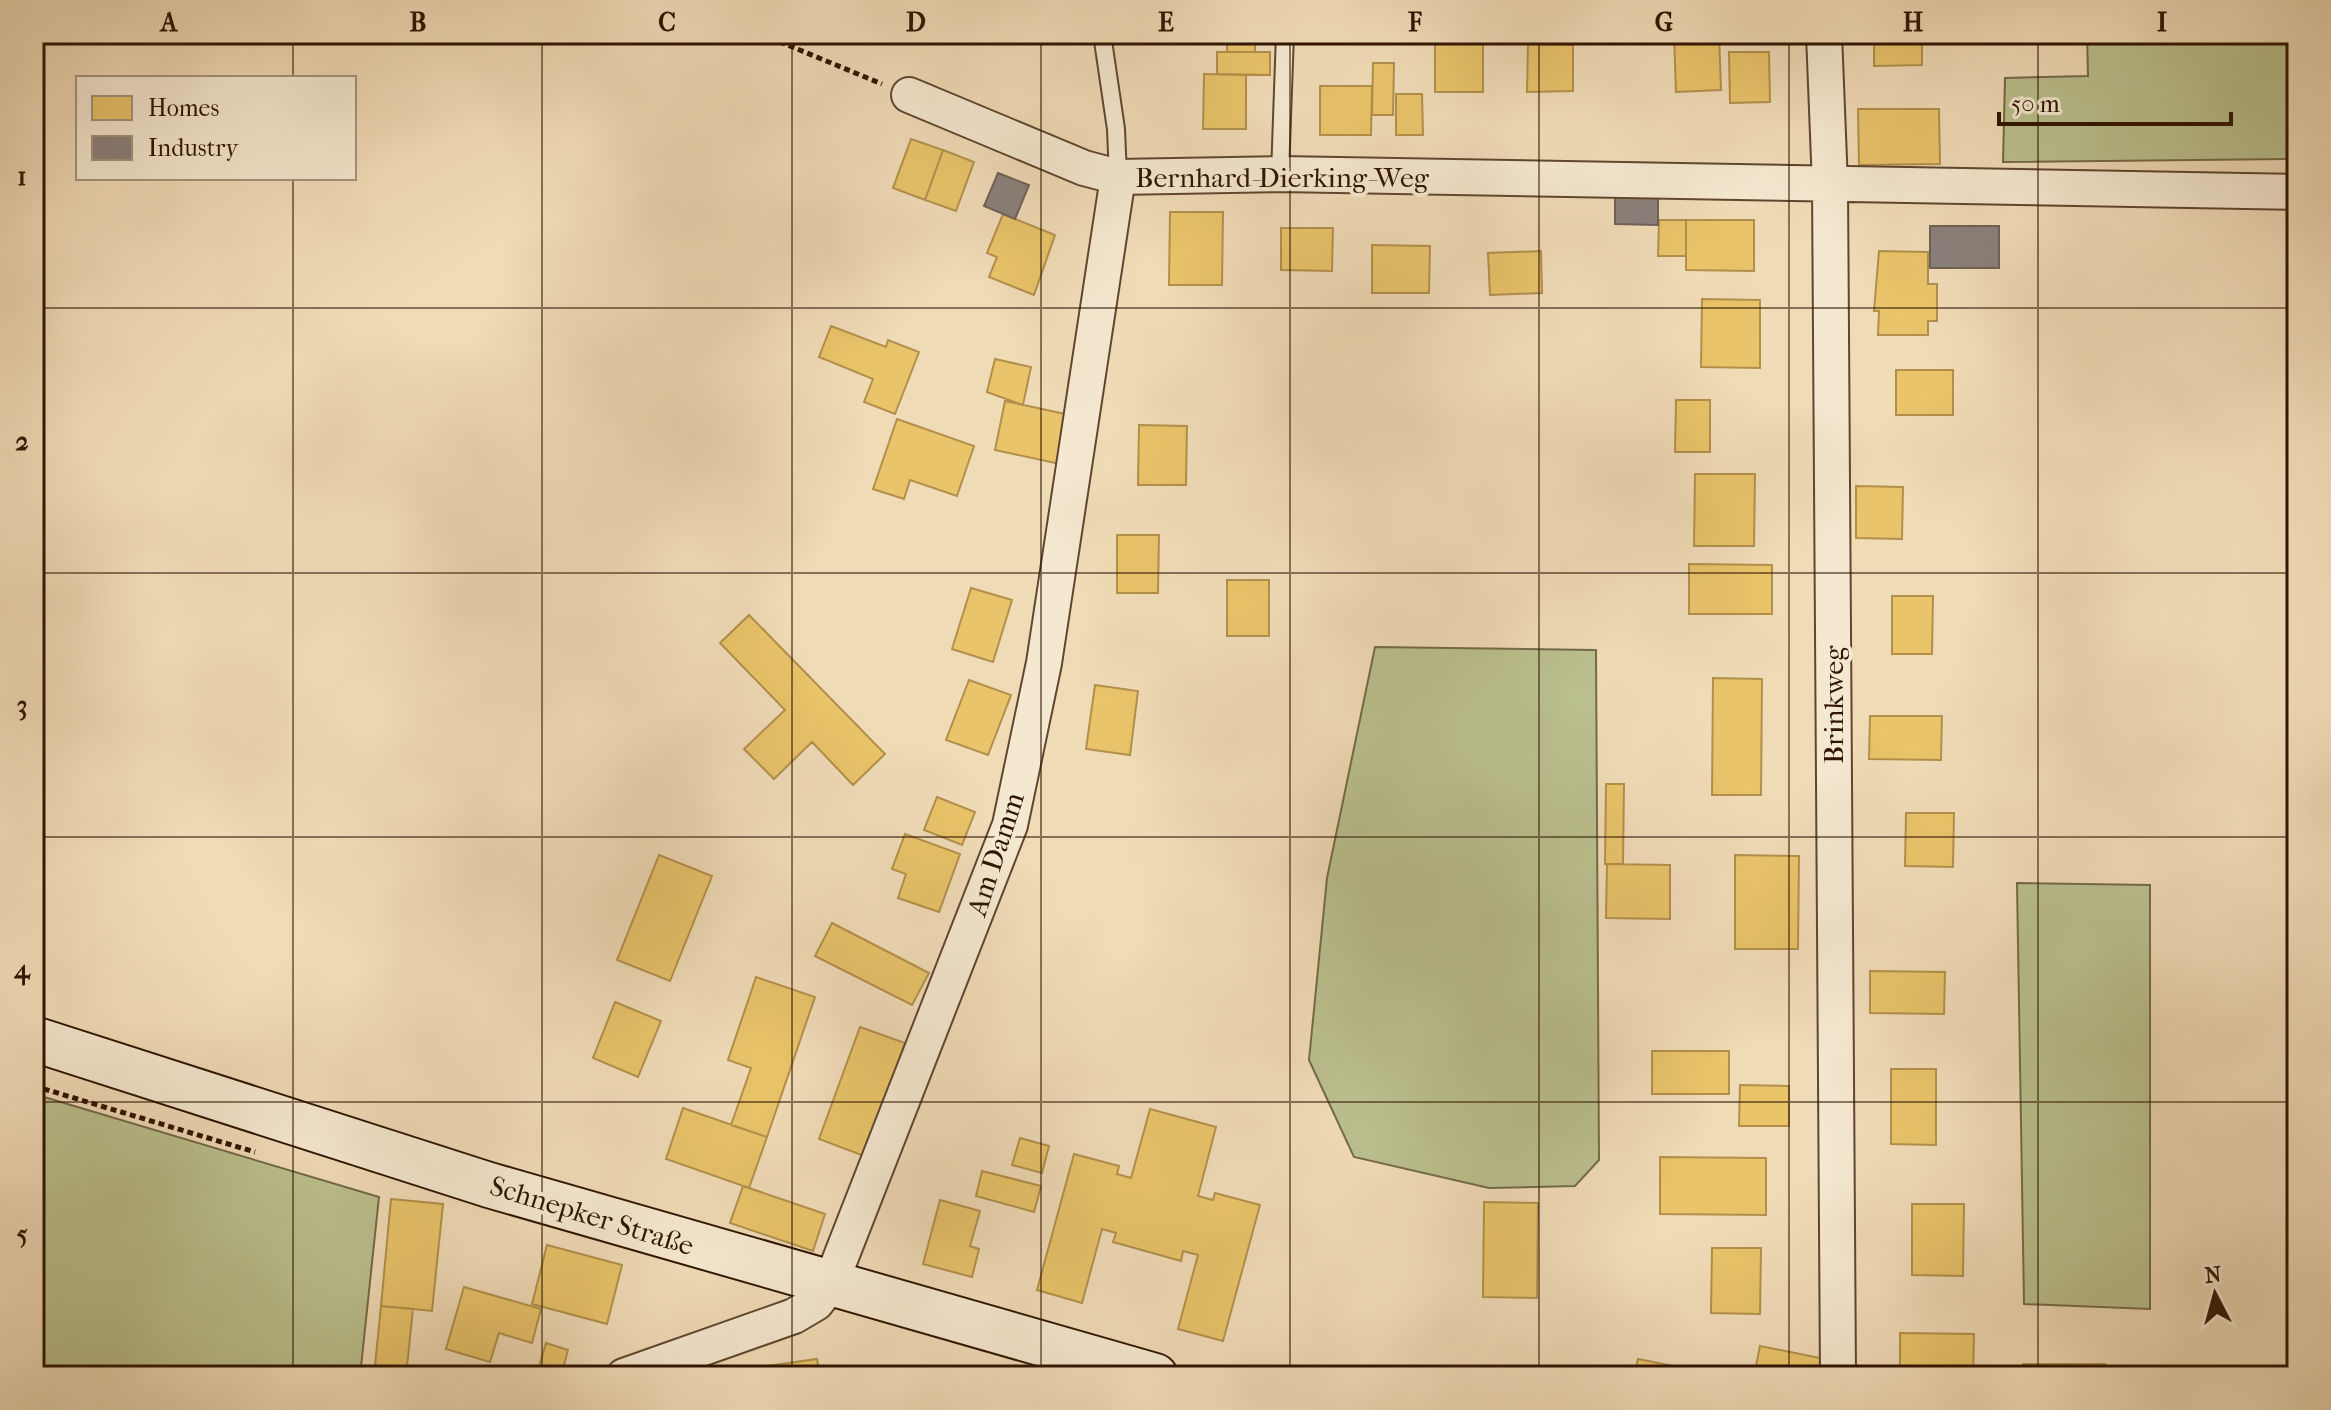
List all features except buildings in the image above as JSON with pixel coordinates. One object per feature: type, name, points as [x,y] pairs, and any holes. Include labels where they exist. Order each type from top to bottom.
[{"type":"main road","name":"Schnepker Straße","points":[[34,1039],[489,1185],[1155,1376]]},
{"type":"street","name":"Brinkweg","points":[[1824,34],[1830,185],[1838,1376]]},
{"type":"street","name":"Bernhard-Dierking-Weg","points":[[909,95],[1084,168],[1118,177],[1280,174],[2297,192]]},
{"type":"street","name":"Am Damm","points":[[624,1376],[794,1316],[816,1303],[830,1285],[1010,825],[1044,663],[1118,177]]},
{"type":"lane","points":[[1102,34],[1116,129],[1118,177]]},
{"type":"lane","points":[[1280,174],[1285,34]]},
{"type":"path","points":[[761,34],[909,95]]},
{"type":"green space","points":[[2087,34],[2297,34],[2297,159],[2003,162],[2005,78],[2088,76]]},
{"type":"green space","points":[[1375,647],[1596,650],[1599,1160],[1575,1186],[1489,1188],[1354,1157],[1309,1060],[1327,878]]},
{"type":"green space","points":[[2017,883],[2150,885],[2150,1309],[2024,1304]]},
{"type":"green space","points":[[34,1094],[379,1197],[360,1376],[34,1376]]}]
